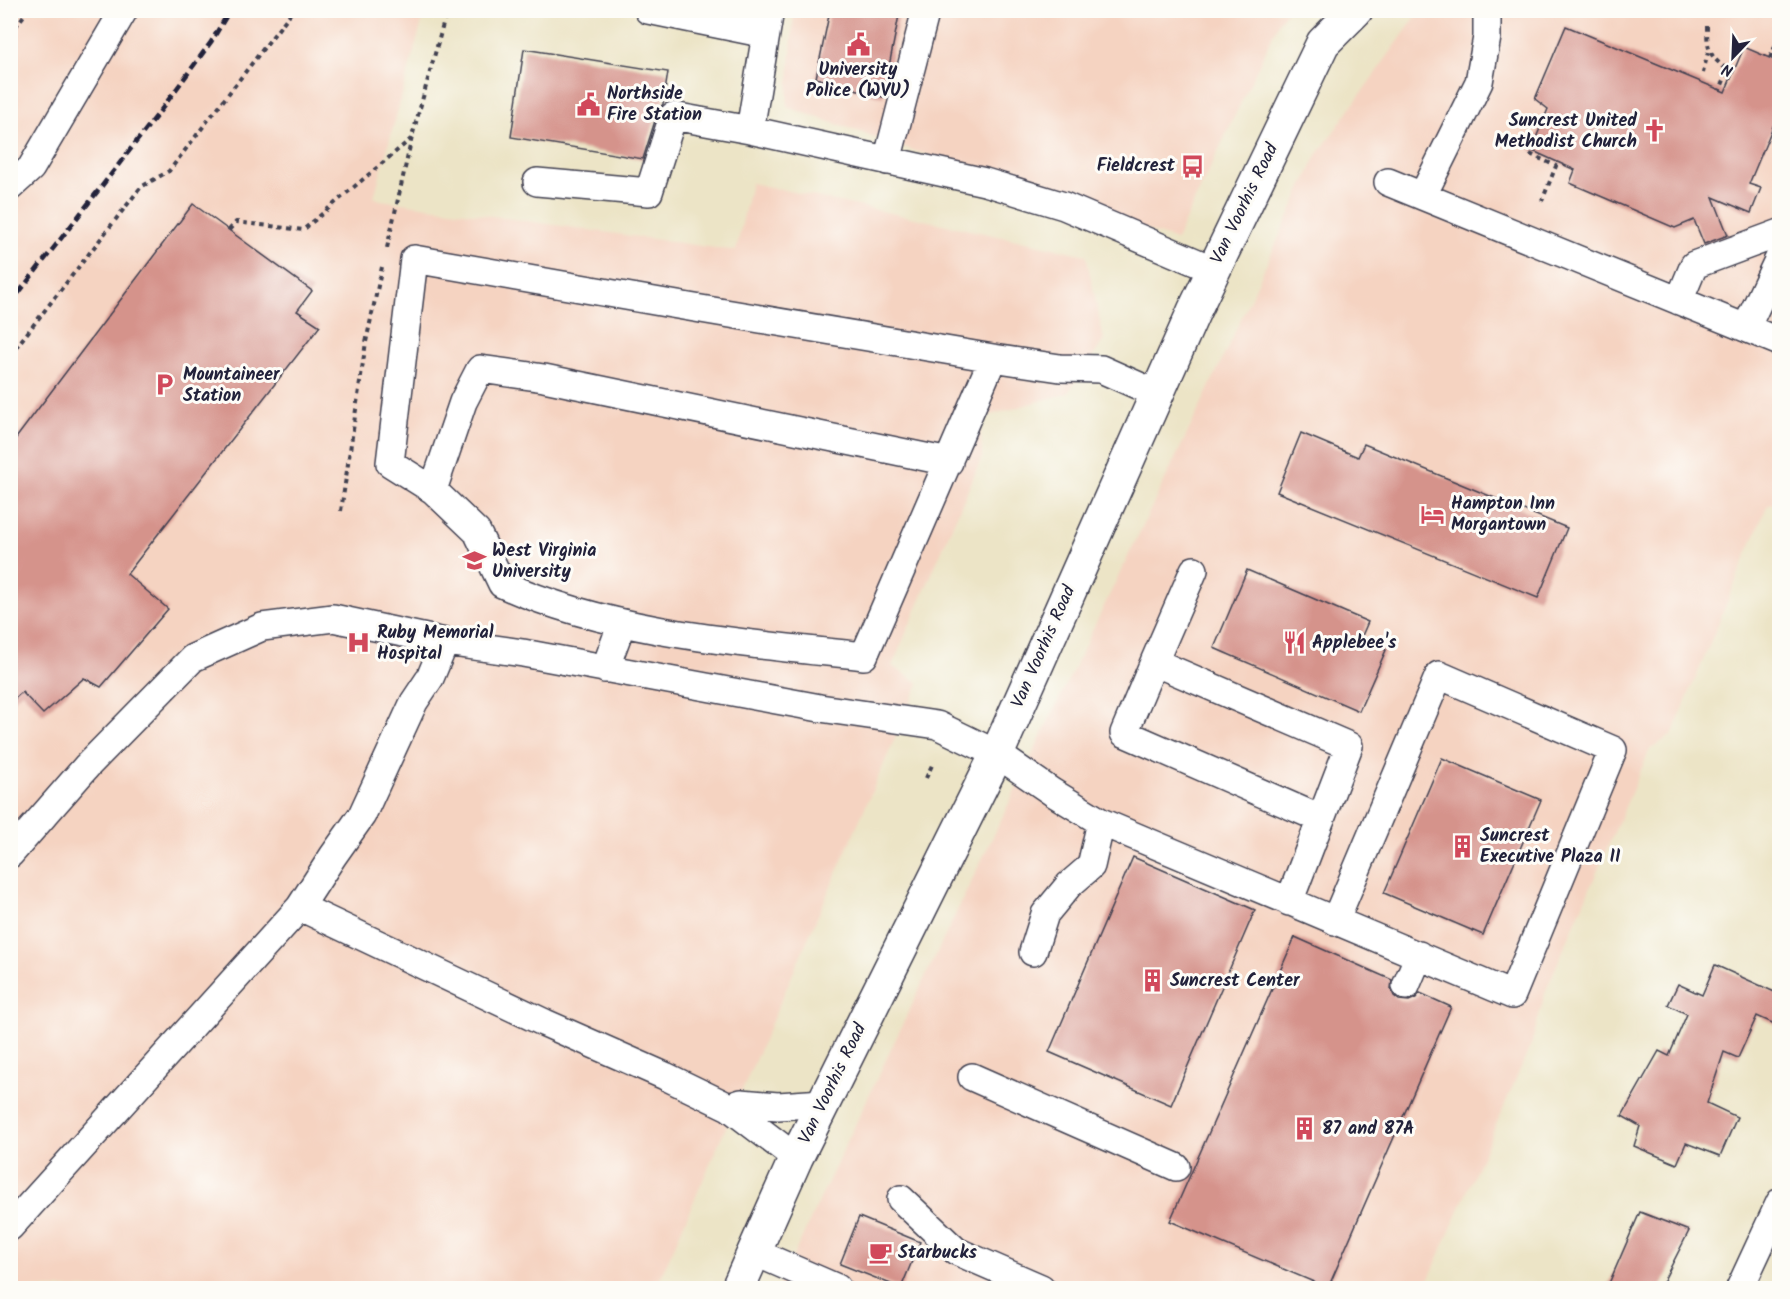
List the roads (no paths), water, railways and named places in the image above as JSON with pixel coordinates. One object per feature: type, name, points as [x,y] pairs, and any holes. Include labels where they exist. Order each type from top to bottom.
[{"type":"main road","name":"Van Voorhis Road","points":[[738,1288],[796,1158],[997,754],[1157,394],[1323,43],[1356,10]]},
{"type":"street","points":[[10,187],[31,168],[124,10]]},
{"type":"street","points":[[648,10],[768,22],[750,130]]},
{"type":"street","points":[[887,161],[926,10]]},
{"type":"street","points":[[1423,195],[1479,82],[1487,37],[1487,10]]},
{"type":"street","points":[[537,182],[649,192],[673,116],[750,130],[985,182],[1064,206],[1214,270]]},
{"type":"street","points":[[1388,182],[1779,342]]},
{"type":"street","points":[[1679,301],[1694,265],[1779,233]]},
{"type":"street","points":[[1746,328],[1779,256]]},
{"type":"street","points":[[993,358],[864,656],[752,644],[622,623],[528,596],[502,584],[477,532],[434,490],[390,463],[414,259],[993,358],[1060,368],[1101,369],[1157,394]]},
{"type":"street","points":[[434,490],[463,402],[480,369],[544,378],[949,462]]},
{"type":"street","points":[[1194,570],[1124,733],[1321,819]]},
{"type":"street","points":[[10,854],[87,766],[193,658],[261,627],[333,618],[445,642],[523,653],[820,708],[937,725],[997,754],[1101,822],[1289,902],[1512,995],[1613,750],[1439,675],[1335,921]]},
{"type":"street","points":[[605,669],[622,623]]},
{"type":"street","points":[[10,1227],[300,907],[362,815],[414,702],[430,678],[445,642]]},
{"type":"street","points":[[1154,662],[1349,746],[1289,902]]},
{"type":"street","points":[[1033,952],[1046,914],[1069,885],[1091,866],[1101,822]]},
{"type":"street","points":[[300,907],[729,1107],[796,1158]]},
{"type":"street","points":[[1406,986],[1419,955]]},
{"type":"street","points":[[972,1077],[1176,1167]]},
{"type":"street","points":[[729,1107],[741,1103],[778,1106],[823,1103]]},
{"type":"street","points":[[902,1199],[956,1251],[1041,1288]]},
{"type":"street","points":[[1740,1288],[1779,1202]]},
{"type":"street","points":[[754,1252],[837,1288]]},
{"type":"railway","points":[[10,304],[161,110],[211,42],[230,10]]},
{"type":"place","name":"University Police (WVU)","points":[[858,44]]},
{"type":"place","name":"Northside Fire Station","points":[[589,104]]},
{"type":"place","name":"Suncrest United Methodist Church","points":[[1655,131]]},
{"type":"place","name":"Fieldcrest","points":[[1193,166]]},
{"type":"place","name":"Mountaineer Station","points":[[165,385]]},
{"type":"place","name":"Hampton Inn Morgantown","points":[[1433,514]]},
{"type":"place","name":"West Virginia University","points":[[474,561]]},
{"type":"place","name":"Ruby Memorial Hospital","points":[[359,643]]},
{"type":"place","name":"Applebee's","points":[[1294,643]]},
{"type":"place","name":"Suncrest Executive Plaza II","points":[[1462,846]]},
{"type":"place","name":"Suncrest Center","points":[[1152,981]]},
{"type":"place","name":"87 and 87A","points":[[1304,1129]]},
{"type":"place","name":"Starbucks","points":[[880,1253]]}]
